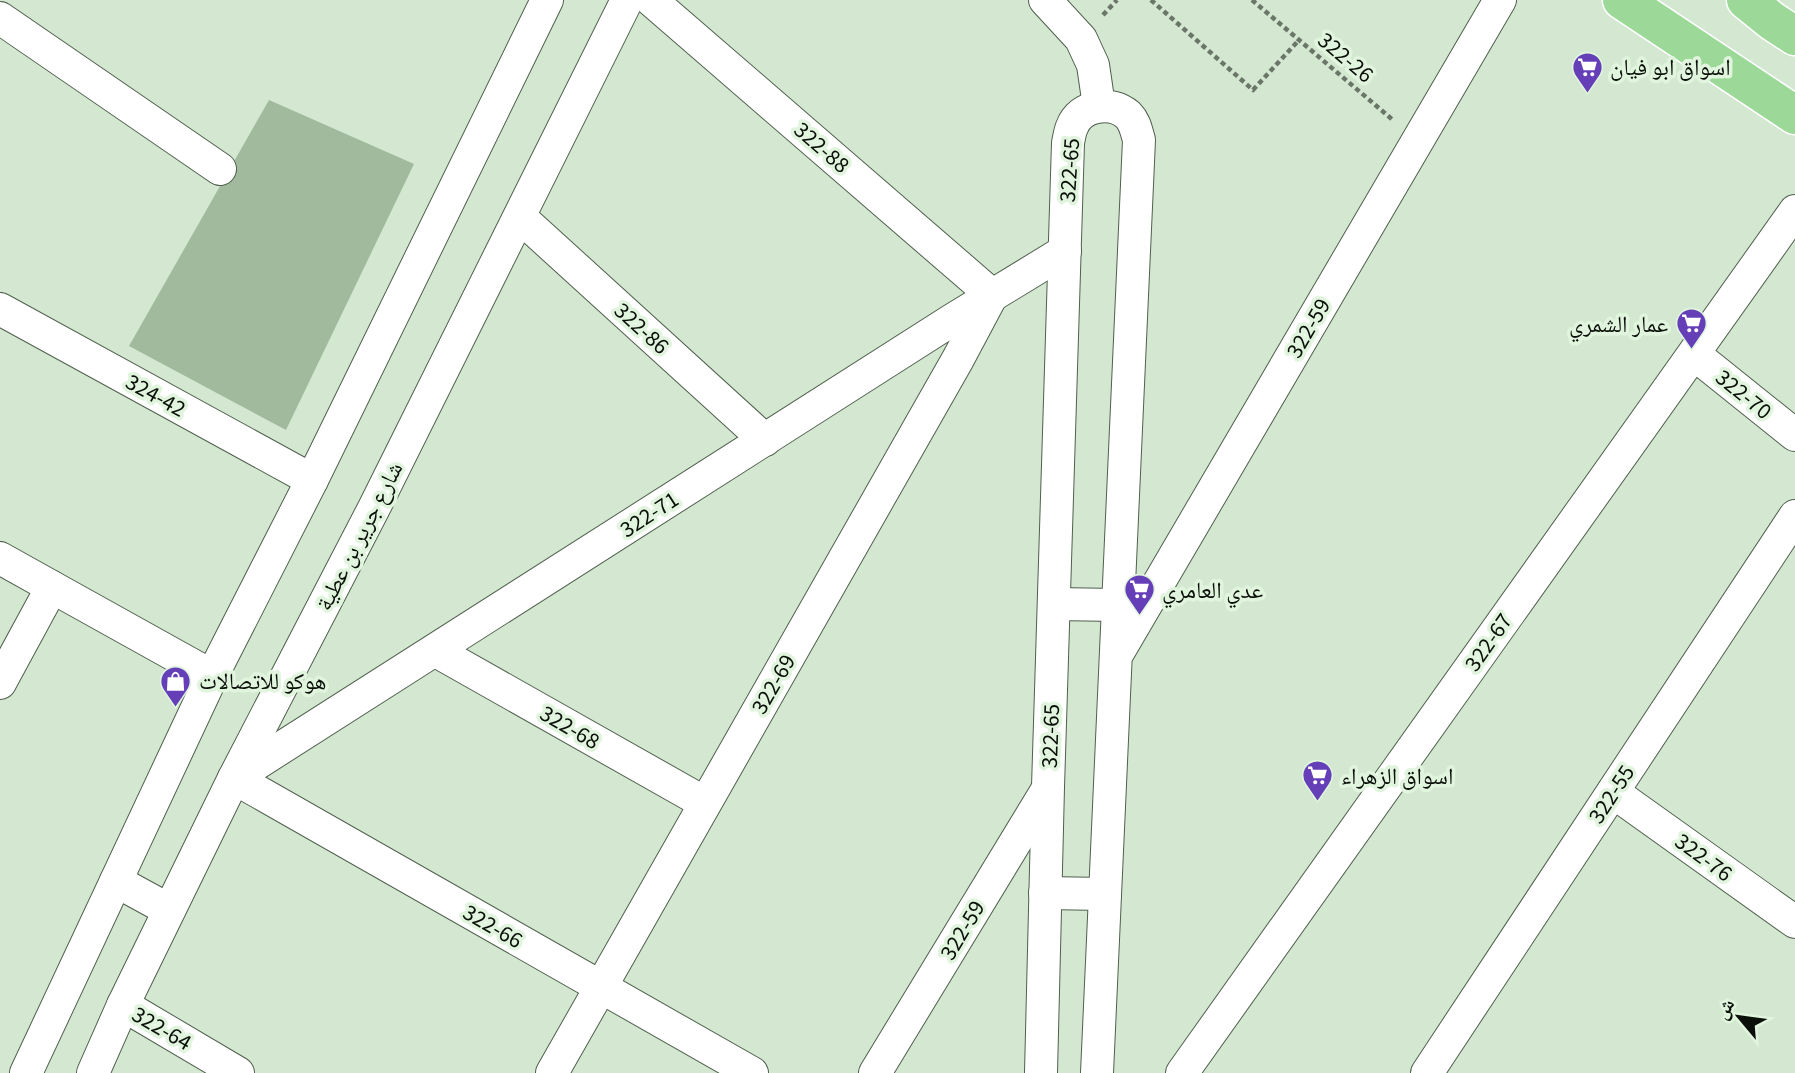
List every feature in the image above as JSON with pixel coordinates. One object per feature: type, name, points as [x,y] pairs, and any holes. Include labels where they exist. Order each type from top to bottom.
[{"type":"main road","points":[[1622,0],[1795,115]]},
{"type":"main road","points":[[1746,0],[1795,36]]},
{"type":"street","points":[[26,1073],[212,676],[312,480],[547,0]]},
{"type":"street","name":"شارع جرير بن عطية","points":[[93,1073],[123,1005],[234,778],[374,508],[627,0]]},
{"type":"street","name":"322-88","points":[[651,0],[992,295]]},
{"type":"street","points":[[1045,0],[1081,39],[1093,65],[1099,106],[1113,107],[1126,113],[1135,123],[1139,140],[1097,1073]]},
{"type":"street","name":"322-59","points":[[1116,655],[1500,0]]},
{"type":"street","points":[[0,18],[220,169]]},
{"type":"street","name":"322-65","points":[[1041,1073],[1068,143],[1072,125],[1084,112],[1099,106]]},
{"type":"street","name":"322-67","points":[[1182,1073],[1795,211]]},
{"type":"street","name":"322-86","points":[[520,217],[765,440]]},
{"type":"street","name":"322-71","points":[[234,778],[1065,251]]},
{"type":"street","name":"322-69","points":[[552,1073],[992,295]]},
{"type":"street","name":"324-42","points":[[0,309],[312,480]]},
{"type":"street","name":"322-70","points":[[1694,354],[1795,435]]},
{"type":"street","name":"322-55","points":[[1427,1073],[1795,516]]},
{"type":"street","points":[[0,558],[212,676]]},
{"type":"street","points":[[0,683],[52,587]]},
{"type":"street","points":[[1054,604],[1118,605]]},
{"type":"street","name":"322-68","points":[[436,651],[705,803]]},
{"type":"street","name":"322-66","points":[[234,778],[752,1073]]},
{"type":"street","name":"322-59","points":[[875,1073],[1048,787]]},
{"type":"street","name":"322-76","points":[[1613,792],[1795,922]]},
{"type":"street","points":[[116,881],[169,910]]},
{"type":"street","points":[[1045,893],[1105,894]]},
{"type":"street","name":"322-64","points":[[123,1005],[238,1073]]},
{"type":"path","points":[[1151,0],[1253,90],[1299,40]]},
{"type":"path","name":"322-26","points":[[1252,0],[1418,141]]},
{"type":"green space","points":[[269,100],[414,164],[286,430],[129,346]]},
{"type":"place","name":"اسواق ابو فيان","points":[[1587,94]]},
{"type":"place","name":"عمار الشمري","points":[[1691,351]]},
{"type":"place","name":"عدي العامري","points":[[1139,617]]},
{"type":"place","name":"هوكو للاتصالات","points":[[176,708]]},
{"type":"place","name":"اسواق الزهراء","points":[[1318,803]]}]
